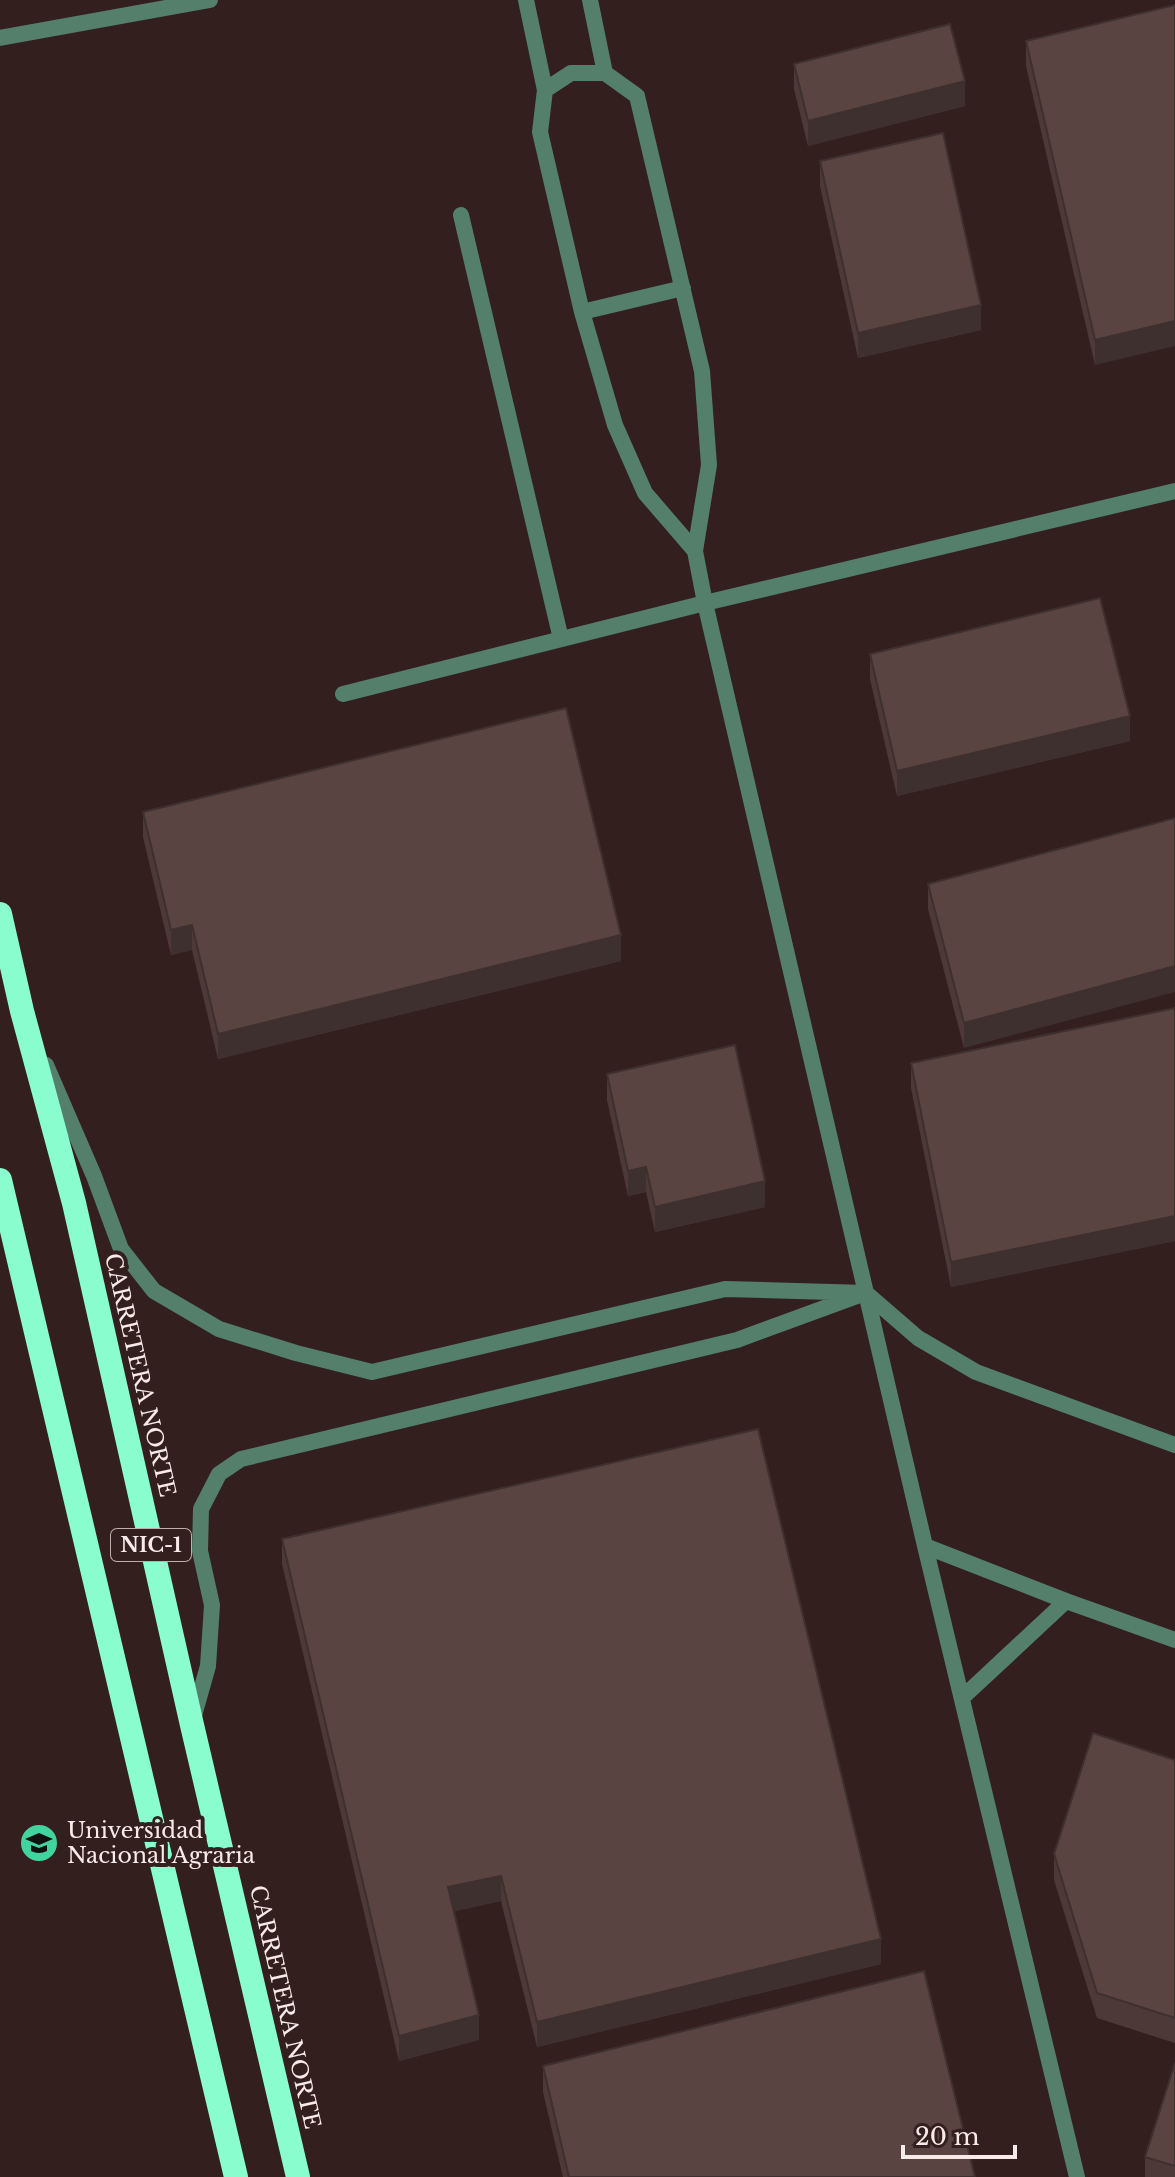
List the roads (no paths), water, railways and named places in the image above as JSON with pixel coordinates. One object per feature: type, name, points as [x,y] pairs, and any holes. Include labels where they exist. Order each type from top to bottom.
[{"type":"highway","name":"CARRETERA NORTE","points":[[0,914],[22,1011],[74,1203],[298,2177]]},
{"type":"highway","name":"NIC-1","points":[[0,1180],[236,2177]]},
{"type":"street","points":[[0,38],[210,0]]},
{"type":"street","points":[[526,0],[545,90],[540,132],[582,312],[615,425],[645,493],[695,551]]},
{"type":"street","points":[[590,0],[605,73]]},
{"type":"street","points":[[545,90],[571,73],[605,73],[637,96],[702,371],[709,465],[695,551],[705,603],[925,1546],[1077,2177]]},
{"type":"street","points":[[461,215],[561,639]]},
{"type":"street","points":[[582,312],[683,288]]},
{"type":"street","points":[[343,694],[705,603],[1175,491]]},
{"type":"street","points":[[22,1011],[94,1176],[121,1249],[154,1291],[219,1329],[372,1372],[725,1289],[866,1293],[918,1338],[976,1372],[1175,1445]]},
{"type":"street","points":[[192,1725],[208,1666],[212,1605],[200,1551],[201,1509],[219,1474],[241,1459],[737,1340],[866,1293]]},
{"type":"street","points":[[925,1546],[1175,1640]]},
{"type":"street","points":[[963,1697],[1066,1601]]},
{"type":"place","name":"Universidad Nacional Agraria","points":[[39,1843]]}]
